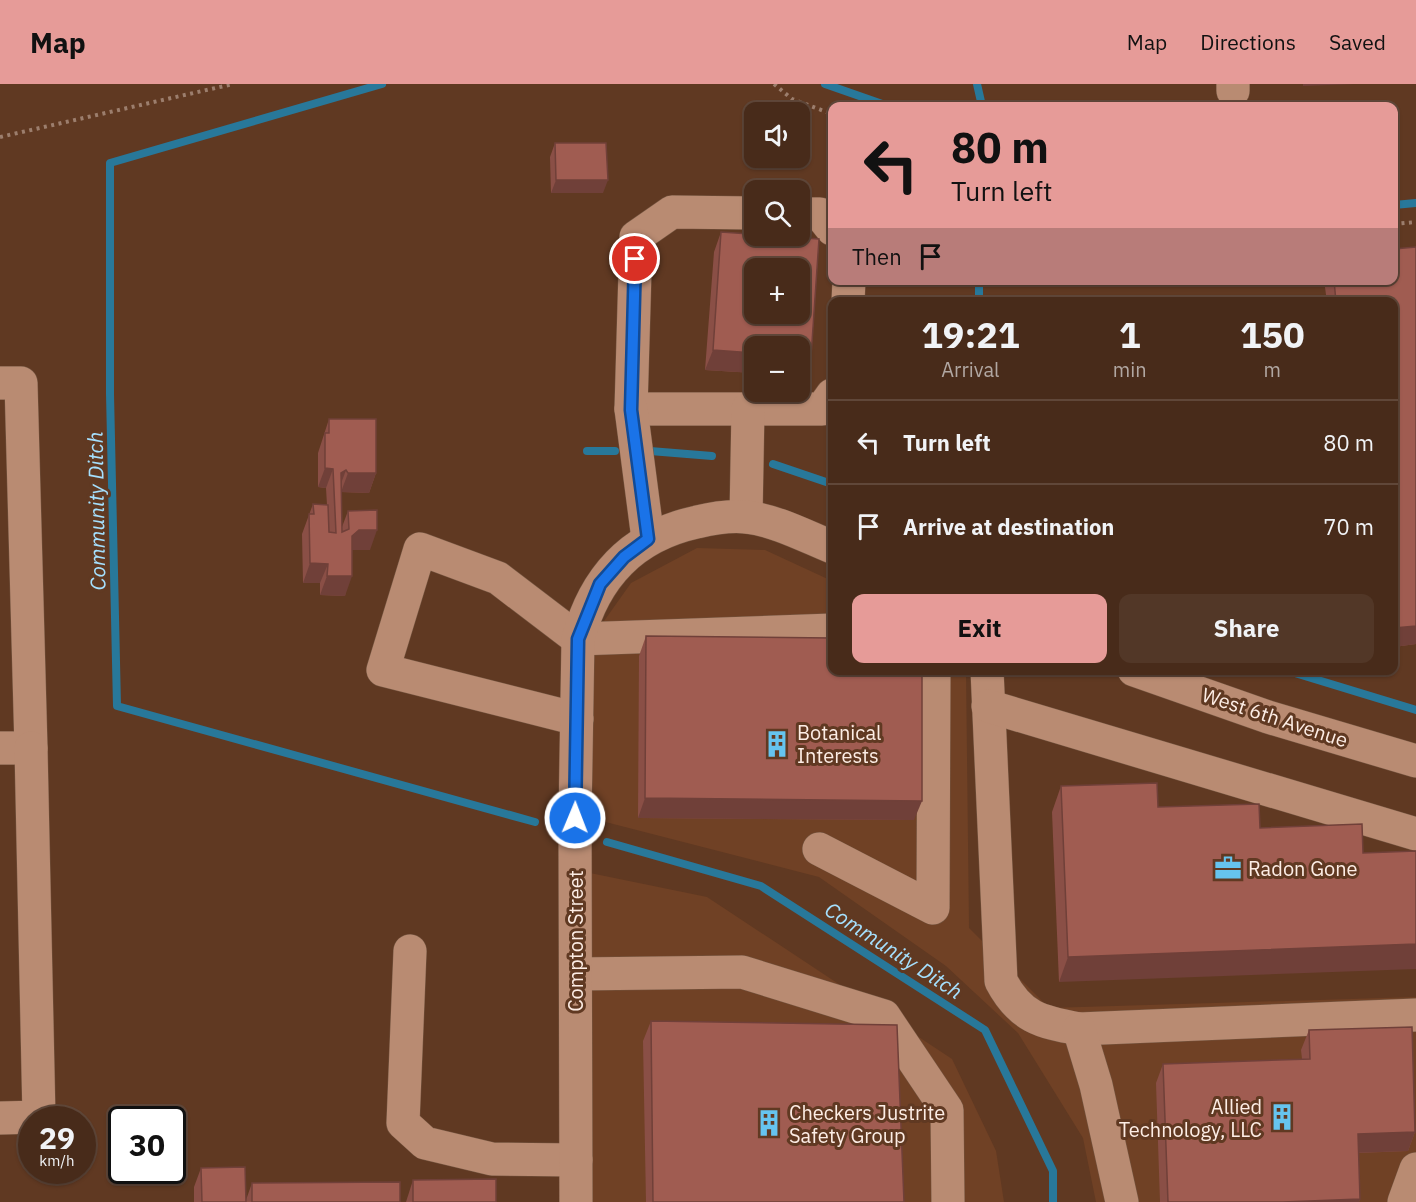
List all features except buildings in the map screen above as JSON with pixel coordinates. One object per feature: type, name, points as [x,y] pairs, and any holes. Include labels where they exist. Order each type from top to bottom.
[{"type":"street","points":[[648,539],[631,410],[636,237],[672,212],[744,213]]},
{"type":"street","points":[[810,214],[820,214],[828,224]]},
{"type":"street","points":[[0,383],[21,383],[15,748],[39,1117],[0,1118]]},
{"type":"street","points":[[631,410],[822,409],[828,400]]},
{"type":"street","points":[[746,517],[748,409]]},
{"type":"street","name":"Compton Street","points":[[576,1202],[575,818],[578,639],[600,584],[624,557],[648,539],[674,527],[720,517],[746,517],[777,524],[828,545]]},
{"type":"street","points":[[577,719],[383,670],[420,549],[498,578],[578,639],[828,630]]},
{"type":"street","points":[[819,849],[933,908],[934,675]]},
{"type":"street","points":[[987,675],[1000,981],[1011,999],[1028,1015],[1048,1023],[1079,1029],[1416,1015]]},
{"type":"street","name":"West 6th Avenue","points":[[1148,675],[1268,717],[1416,761]]},
{"type":"street","points":[[988,706],[1416,834]]},
{"type":"street","points":[[410,951],[403,1123],[425,1143],[492,1159],[576,1160]]},
{"type":"street","points":[[576,974],[742,972],[885,1016],[947,1110],[948,1202]]},
{"type":"street","points":[[1079,1029],[1096,1085],[1122,1202]]},
{"type":"street","points":[[1404,1202],[1416,1169]]},
{"type":"path","points":[[0,137],[233,84]]},
{"type":"path","points":[[774,84],[792,99],[828,112]]},
{"type":"path","points":[[1398,224],[1416,222]]},
{"type":"shaded area","points":[[697,548],[765,550],[828,579],[828,675],[966,675],[969,928],[1049,1008],[1416,997],[1416,1202],[1096,1202],[1083,1138],[1018,1033],[946,966],[819,877],[590,818],[592,638],[631,583]]},
{"type":"shaded area","points":[[590,873],[707,897],[952,1059],[996,1151],[1004,1202],[591,1202]]},
{"type":"waterway","name":"Community Ditch","points":[[382,84],[110,163],[110,394],[117,706],[535,822]]},
{"type":"waterway","name":"Community Ditch","points":[[825,84],[877,102]]},
{"type":"waterway","points":[[977,84],[981,102]]},
{"type":"waterway","name":"Community Ditch","points":[[1398,205],[1416,203]]},
{"type":"waterway","points":[[979,285],[979,297]]},
{"type":"waterway","points":[[587,451],[615,451]]},
{"type":"waterway","points":[[650,451],[712,456]]},
{"type":"waterway","points":[[773,464],[828,483]]},
{"type":"waterway","points":[[1301,675],[1416,710]]},
{"type":"waterway","name":"Community Ditch","points":[[607,842],[761,886],[985,1030],[1053,1171],[1053,1202]]},
{"type":"place","name":"Botanical Interests","points":[[777,744]]},
{"type":"place","name":"Radon Gone","points":[[1228,868]]},
{"type":"place","name":"Allied Technology, LLC","points":[[1282,1117]]},
{"type":"place","name":"Checkers Justrite Safety Group","points":[[769,1123]]},
{"type":"route","points":[[575,818],[578,639],[582,623],[600,584],[624,557],[648,539],[631,410],[635,259]]}]
